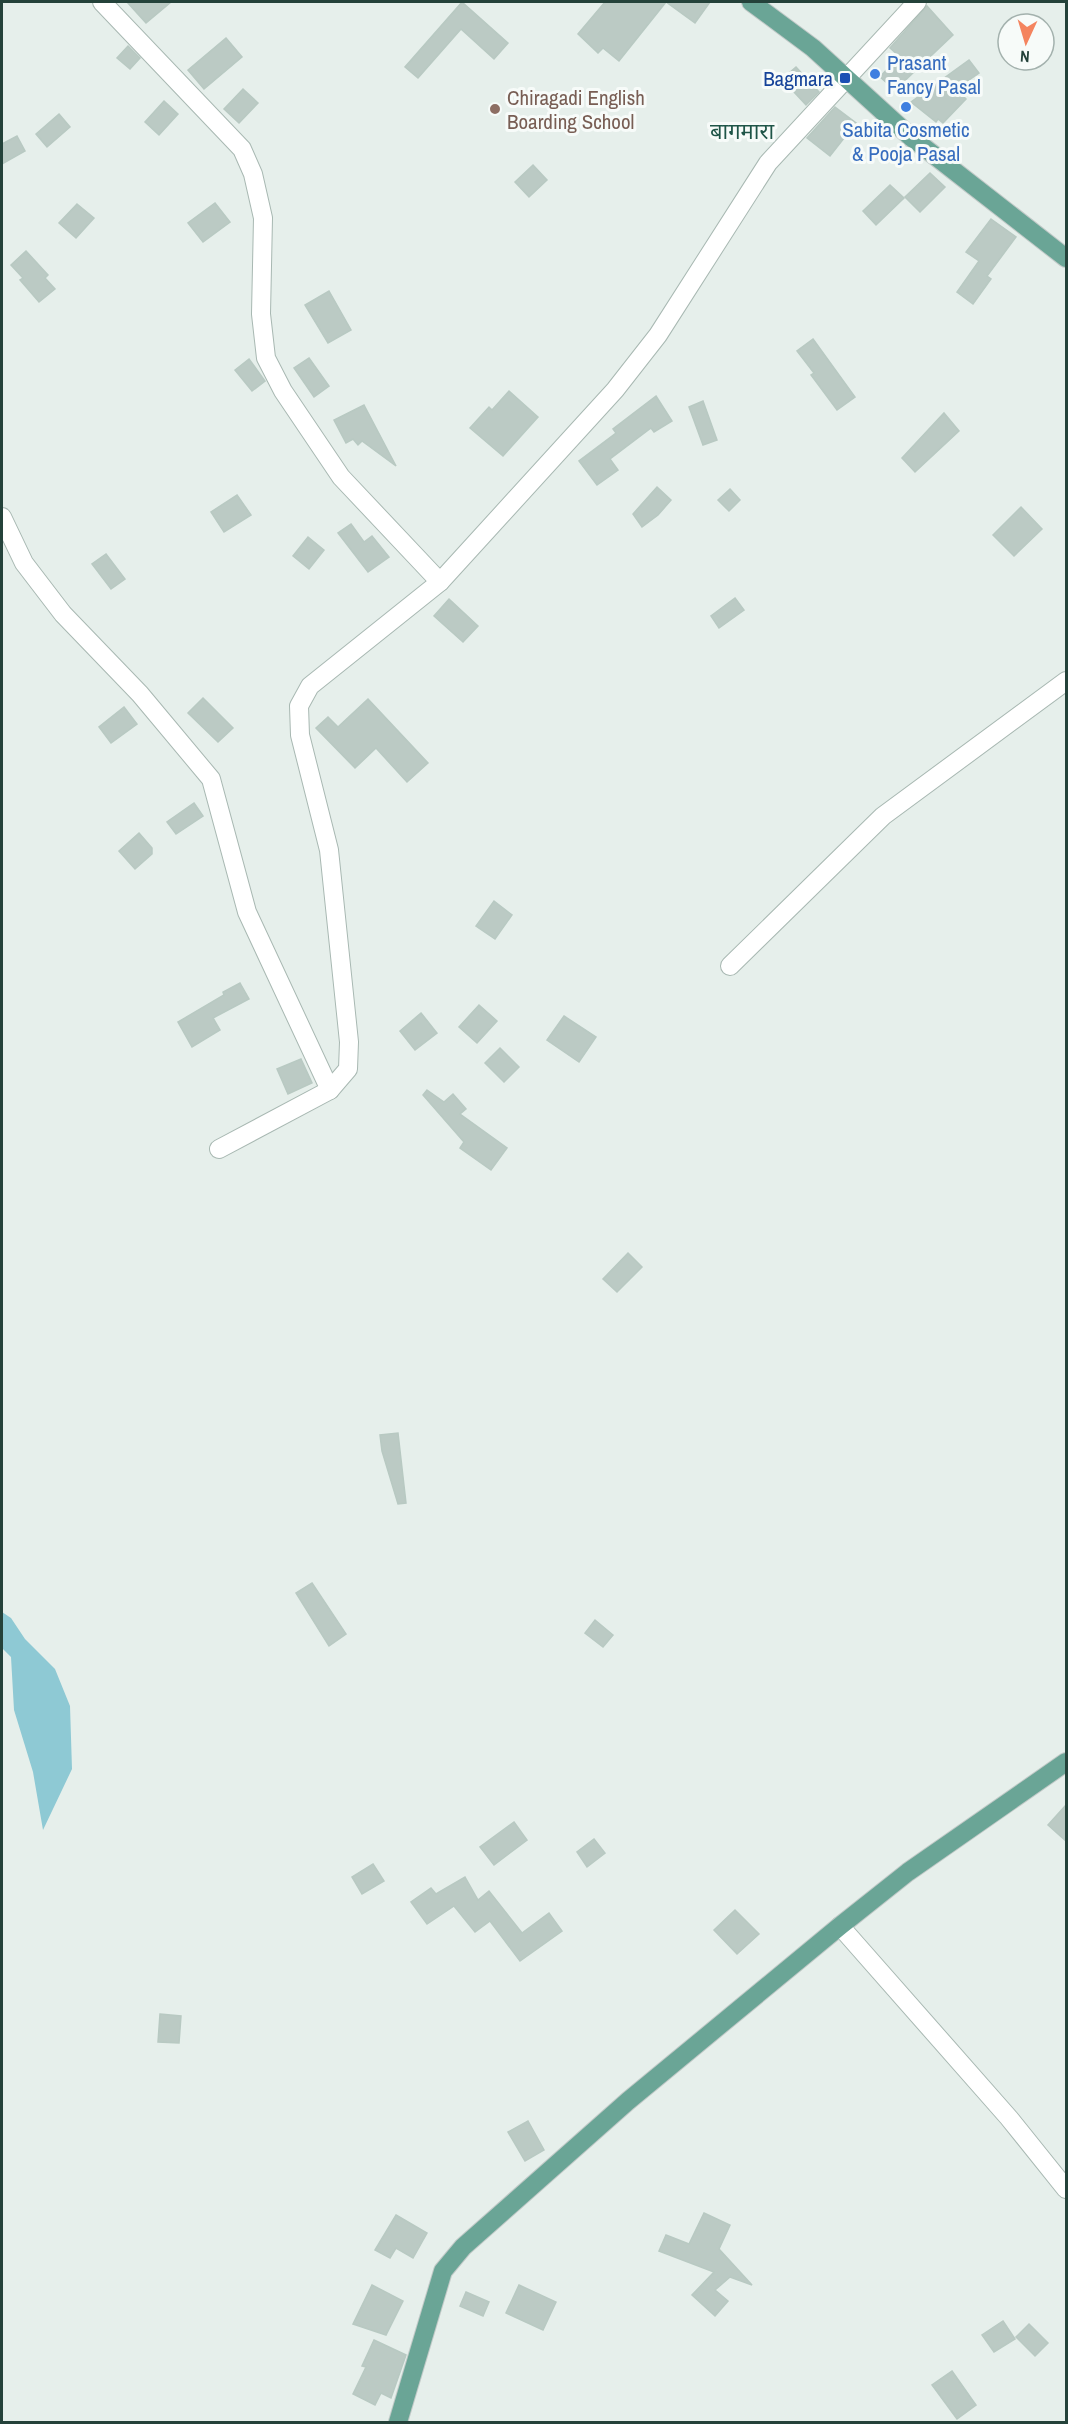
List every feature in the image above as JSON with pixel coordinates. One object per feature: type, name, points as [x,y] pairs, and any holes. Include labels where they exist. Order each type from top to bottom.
[{"type":"main road","points":[[751,2],[813,48],[912,138],[1066,258]]},
{"type":"main road","points":[[398,2422],[440,2282],[450,2261],[628,2101],[840,1926],[908,1872],[1066,1762]]},
{"type":"street","points":[[102,2],[242,149],[253,174],[263,218],[261,314],[266,358],[283,391],[341,477],[440,582]]},
{"type":"street","points":[[219,1149],[330,1090],[348,1069],[349,1042],[329,850],[300,735],[299,706],[310,686],[440,582],[615,390],[658,335],[768,163],[917,2]]},
{"type":"street","points":[[2,517],[24,563],[63,614],[140,694],[212,779],[247,912],[330,1090]]},
{"type":"street","points":[[730,966],[884,816],[1066,681]]},
{"type":"street","points":[[840,1926],[1009,2118],[1066,2189]]},
{"type":"water","points":[[2,1612],[11,1618],[25,1639],[55,1669],[70,1706],[72,1769],[43,1830],[33,1772],[14,1710],[11,1657],[2,1648]]},
{"type":"building","points":[[127,2],[171,2],[146,23]]},
{"type":"building","points":[[462,2],[508,43],[494,59],[461,29],[418,78],[405,67]]},
{"type":"building","points":[[605,2],[666,2],[619,61],[603,48],[598,53],[578,34]]},
{"type":"building","points":[[666,2],[710,2],[695,23]]},
{"type":"building","points":[[927,6],[953,35],[895,90],[880,77],[899,56],[890,48]]},
{"type":"building","points":[[226,38],[242,57],[204,89],[188,70]]},
{"type":"building","points":[[128,46],[140,58],[130,69],[117,58]]},
{"type":"building","points":[[969,60],[979,73],[956,89],[966,99],[943,123],[938,119],[936,122],[911,102]]},
{"type":"building","points":[[796,67],[819,92],[806,105],[782,79]]},
{"type":"building","points":[[243,89],[258,103],[239,123],[224,109]]},
{"type":"building","points":[[164,101],[178,114],[159,135],[145,122]]},
{"type":"building","points":[[835,107],[856,123],[830,156],[807,138]]},
{"type":"building","points":[[59,114],[70,127],[47,147],[36,134]]},
{"type":"building","points":[[17,136],[25,151],[2,164],[2,144]]},
{"type":"building","points":[[533,165],[547,180],[529,197],[515,182]]},
{"type":"building","points":[[930,173],[945,187],[920,212],[905,197]]},
{"type":"building","points":[[890,185],[904,198],[876,225],[863,211]]},
{"type":"building","points":[[215,203],[230,222],[203,242],[188,223]]},
{"type":"building","points":[[77,204],[94,218],[76,238],[59,223]]},
{"type":"building","points":[[991,219],[1016,237],[987,276],[991,279],[973,304],[957,292],[979,261],[966,252]]},
{"type":"building","points":[[26,251],[48,275],[45,278],[55,289],[39,302],[20,280],[23,278],[11,265]]},
{"type":"building","points":[[329,291],[351,330],[328,343],[305,305]]},
{"type":"building","points":[[813,339],[855,397],[837,410],[811,375],[814,373],[797,351]]},
{"type":"building","points":[[309,358],[329,386],[314,397],[294,368]]},
{"type":"building","points":[[249,359],[265,381],[252,391],[235,370]]},
{"type":"building","points":[[509,391],[538,417],[503,456],[470,428],[489,407],[492,410]]},
{"type":"building","points":[[656,396],[672,421],[654,432],[651,428],[610,459],[618,470],[597,485],[579,461],[616,433],[613,429]]},
{"type":"building","points":[[703,401],[717,440],[703,445],[689,407]]},
{"type":"building","points":[[364,405],[396,466],[362,441],[358,445],[353,439],[346,443],[334,420]]},
{"type":"building","points":[[944,413],[959,431],[915,472],[902,458]]},
{"type":"building","points":[[657,487],[671,500],[658,515],[642,527],[633,514]]},
{"type":"building","points":[[730,489],[740,500],[729,511],[718,500]]},
{"type":"building","points":[[237,495],[251,515],[224,532],[211,512]]},
{"type":"building","points":[[1021,507],[1042,529],[1014,556],[993,535]]},
{"type":"building","points":[[351,524],[364,542],[372,536],[389,557],[368,572],[338,533]]},
{"type":"building","points":[[308,537],[324,550],[309,569],[293,556]]},
{"type":"building","points":[[106,554],[125,579],[111,589],[92,564]]},
{"type":"building","points":[[735,598],[744,610],[719,628],[711,616]]},
{"type":"building","points":[[449,599],[478,626],[463,642],[434,616]]},
{"type":"building","points":[[203,698],[233,728],[218,742],[188,713]]},
{"type":"building","points":[[368,699],[428,763],[407,782],[376,748],[355,768],[316,728],[328,717],[338,727]]},
{"type":"building","points":[[124,707],[137,724],[111,743],[99,727]]},
{"type":"building","points":[[194,803],[203,816],[176,834],[167,822]]},
{"type":"building","points":[[139,833],[152,848],[152,854],[135,869],[119,851]]},
{"type":"building","points":[[494,901],[512,915],[495,939],[476,926]]},
{"type":"building","points":[[240,983],[249,999],[213,1018],[220,1030],[192,1047],[178,1022]]},
{"type":"building","points":[[479,1005],[497,1021],[477,1043],[459,1027]]},
{"type":"building","points":[[421,1013],[437,1033],[415,1050],[400,1031]]},
{"type":"building","points":[[564,1016],[596,1037],[579,1062],[547,1040]]},
{"type":"building","points":[[500,1048],[519,1067],[504,1082],[485,1063]]},
{"type":"building","points":[[301,1059],[312,1083],[288,1094],[277,1069]]},
{"type":"building","points":[[427,1090],[444,1102],[453,1094],[466,1109],[460,1114],[507,1148],[491,1170],[460,1148],[464,1142],[423,1095]]},
{"type":"building","points":[[628,1253],[642,1267],[617,1292],[603,1279]]},
{"type":"building","points":[[398,1433],[406,1503],[398,1504],[382,1451],[380,1435]]},
{"type":"building","points":[[312,1583],[346,1634],[329,1646],[296,1593]]},
{"type":"building","points":[[595,1620],[613,1635],[603,1647],[585,1633]]},
{"type":"building","points":[[1066,1805],[1066,1841],[1048,1825]]},
{"type":"building","points":[[514,1822],[527,1840],[494,1865],[480,1847]]},
{"type":"building","points":[[594,1839],[605,1853],[587,1867],[577,1852]]},
{"type":"building","points":[[373,1864],[384,1881],[362,1894],[352,1877]]},
{"type":"building","points":[[465,1877],[478,1900],[489,1891],[522,1933],[549,1913],[562,1931],[520,1961],[490,1921],[475,1932],[454,1906],[427,1924],[411,1902],[431,1888],[436,1894]]},
{"type":"building","points":[[735,1910],[759,1934],[737,1954],[714,1930]]},
{"type":"building","points":[[160,2014],[181,2016],[179,2043],[158,2042]]},
{"type":"building","points":[[528,2121],[544,2150],[525,2161],[508,2132]]},
{"type":"building","points":[[704,2213],[730,2225],[719,2249],[752,2285],[730,2277],[715,2290],[728,2301],[715,2316],[692,2295],[714,2272],[659,2251],[666,2235],[689,2244]]},
{"type":"building","points":[[396,2215],[427,2233],[413,2258],[396,2248],[390,2258],[375,2250]]},
{"type":"building","points":[[372,2285],[403,2301],[386,2335],[353,2324]]},
{"type":"building","points":[[519,2285],[556,2302],[543,2330],[506,2313]]},
{"type":"building","points":[[466,2292],[489,2302],[483,2316],[460,2306]]},
{"type":"building","points":[[1003,2321],[1015,2339],[994,2352],[982,2335]]},
{"type":"building","points":[[1029,2324],[1048,2343],[1035,2356],[1016,2337]]},
{"type":"building","points":[[374,2340],[406,2355],[391,2398],[381,2393],[375,2405],[353,2394],[366,2367],[362,2366]]},
{"type":"building","points":[[952,2371],[976,2405],[957,2419],[932,2385]]},
{"type":"place","name":"Prasant Fancy Pasal","points":[[875,74]]},
{"type":"place","name":"Bagmara","points":[[845,78]]},
{"type":"place","name":"Sabita Cosmetic & Pooja Pasal","points":[[906,107]]},
{"type":"place","name":"Chiragadi English Boarding School","points":[[495,109]]},
{"type":"district","name":"बागमारा","points":[[742,131]]}]
